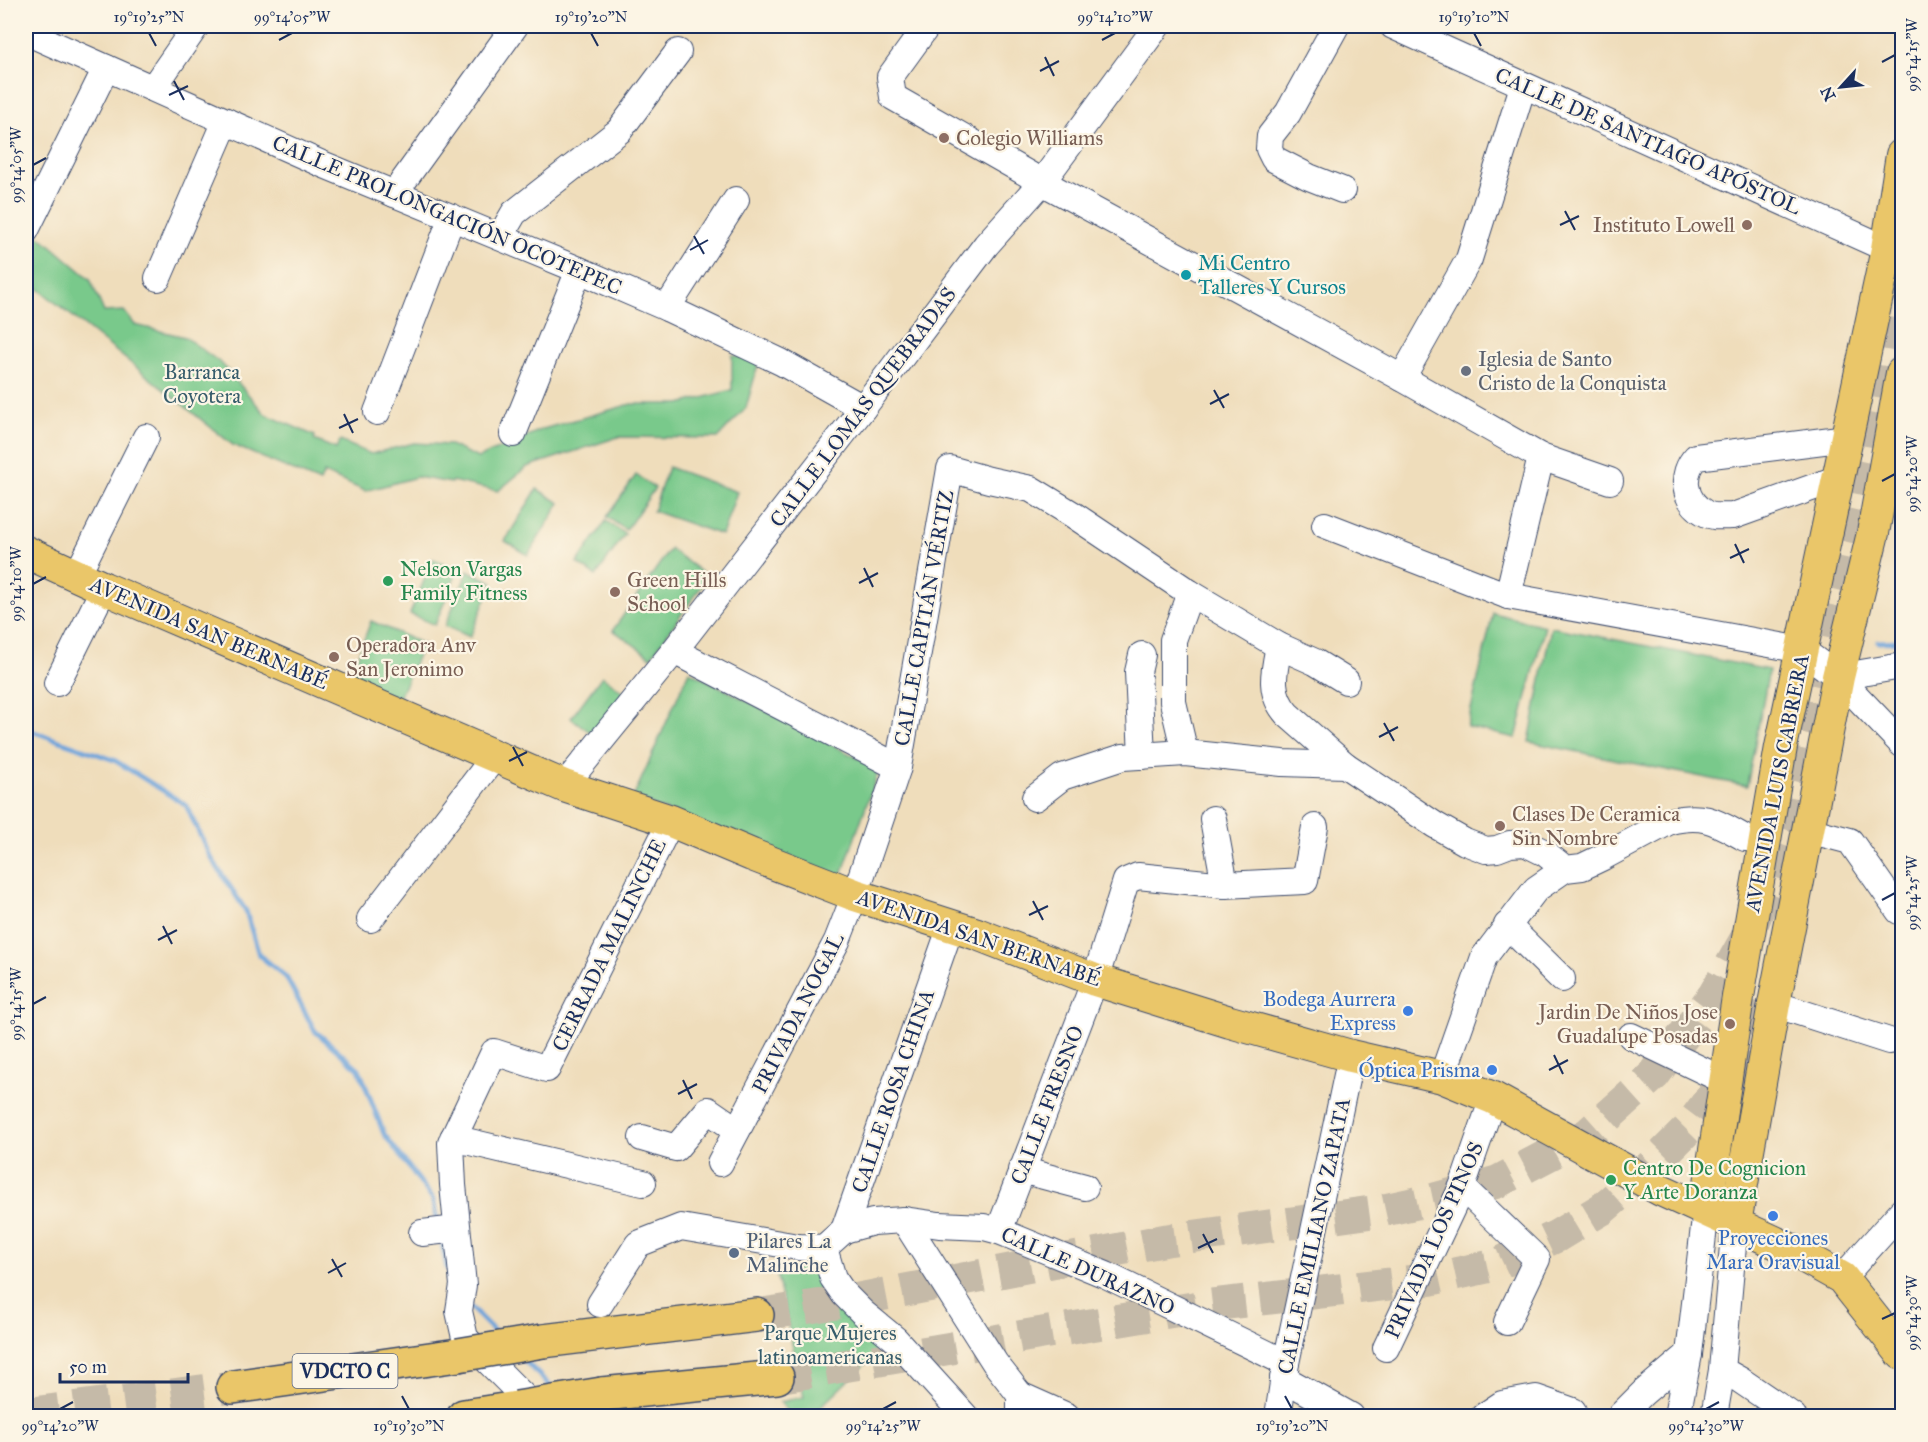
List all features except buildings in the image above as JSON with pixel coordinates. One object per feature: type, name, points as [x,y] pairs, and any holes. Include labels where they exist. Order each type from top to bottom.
[{"type":"highway","name":"VDCTO C","points":[[233,1387],[543,1341],[756,1315]]},
{"type":"highway","points":[[464,1416],[530,1412],[602,1394],[777,1377]]},
{"type":"main road","name":"AVENIDA LUIS CABRERA","points":[[1706,1210],[1780,747],[1847,438],[1895,253],[1902,155]]},
{"type":"main road","name":"AVENIDA LUIS CABRERA","points":[[1735,1223],[1774,1004],[1838,677],[1873,533],[1902,373]]},
{"type":"main road","name":"AVENIDA SAN BERNABÉ","points":[[26,552],[564,786],[671,820],[752,855],[855,895],[977,934],[1095,980],[1230,1022],[1351,1056],[1442,1077],[1493,1098],[1651,1185],[1792,1250],[1842,1278],[1902,1354]]},
{"type":"street","points":[[153,88],[196,26]]},
{"type":"street","points":[[394,194],[515,26]]},
{"type":"street","points":[[927,26],[890,77],[893,97],[1042,182],[1402,378],[1541,457],[1610,482]]},
{"type":"street","name":"CALLE LOMAS QUEBRADAS","points":[[564,786],[674,651],[986,245],[1042,182],[1157,26]]},
{"type":"street","points":[[1336,26],[1288,113],[1270,136],[1269,148],[1274,159],[1309,177],[1342,190]]},
{"type":"street","name":"CALLE DE SANTIAGO APÓSTOL","points":[[1393,26],[1895,253]]},
{"type":"street","name":"CALLE PROLONGACIÓN OCOTEPEC","points":[[26,32],[394,194],[667,308],[781,362],[862,408]]},
{"type":"street","points":[[500,237],[514,213],[619,131],[678,52]]},
{"type":"street","points":[[27,230],[106,69]]},
{"type":"street","points":[[1402,378],[1469,259],[1523,86]]},
{"type":"street","points":[[158,278],[226,121]]},
{"type":"street","points":[[667,308],[736,200]]},
{"type":"street","points":[[377,412],[452,217]]},
{"type":"street","points":[[513,434],[579,270]]},
{"type":"street","points":[[57,683],[90,581],[146,437]]},
{"type":"street","points":[[1839,478],[1733,516],[1721,517],[1707,514],[1695,506],[1686,490],[1685,478],[1689,464],[1696,457],[1847,438]]},
{"type":"street","points":[[1508,596],[1541,457]]},
{"type":"street","name":"CALLE CAPITÁN VÉRTIZ","points":[[855,895],[898,767],[950,470],[1031,489],[1190,593]]},
{"type":"street","points":[[1325,525],[1508,596],[1802,650],[1838,677],[1902,744]]},
{"type":"street","points":[[1185,753],[1173,702],[1173,640],[1190,593],[1279,646],[1315,662],[1346,681]]},
{"type":"street","points":[[1279,646],[1274,674],[1278,704],[1345,765],[1435,825],[1465,842],[1486,850],[1525,843],[1545,853],[1565,869]]},
{"type":"street","name":"CALLE CAPITÁN VÉRTIZ","points":[[674,651],[898,767]]},
{"type":"street","points":[[1142,655],[1138,672],[1138,707],[1142,756]]},
{"type":"street","points":[[1838,677],[1902,666]]},
{"type":"street","points":[[1035,798],[1062,777],[1123,757],[1185,753],[1282,763],[1345,765]]},
{"type":"street","points":[[370,919],[495,756]]},
{"type":"street","points":[[1213,819],[1225,885]]},
{"type":"street","points":[[1442,1077],[1484,957],[1536,889],[1565,869],[1581,867],[1664,824],[1682,819],[1712,819],[1745,838]]},
{"type":"street","name":"CERRADA MALINCHE","points":[[452,1140],[494,1052],[547,1069],[671,820]]},
{"type":"street","name":"CALLE FRESNO","points":[[999,1231],[1095,980],[1126,881],[1138,876],[1225,885],[1305,881],[1315,827]]},
{"type":"street","points":[[1808,830],[1850,841],[1899,911]]},
{"type":"street","name":"PRIVADA NOGAL","points":[[720,1163],[837,941],[855,895]]},
{"type":"street","points":[[1507,925],[1562,979]]},
{"type":"street","name":"CALLE ROSA CHINA","points":[[824,1248],[844,1230],[951,926]]},
{"type":"street","points":[[1774,1004],[1889,1041]]},
{"type":"street","points":[[1631,1036],[1725,1081]]},
{"type":"street","name":"CALLE EMILIANO ZAPATA","points":[[1278,1416],[1285,1371],[1351,1056]]},
{"type":"street","name":"PRIVADA LOS PINOS","points":[[1386,1348],[1462,1186],[1493,1098]]},
{"type":"street","points":[[642,1138],[676,1148],[708,1110],[737,1130]]},
{"type":"street","points":[[530,1412],[465,1338],[459,1311],[463,1285],[440,1231],[453,1185],[452,1140],[643,1182]]},
{"type":"street","points":[[1021,1170],[1085,1187]]},
{"type":"street","points":[[1462,1186],[1537,1258],[1507,1322]]},
{"type":"street","name":"AVENIDA LUIS CABRERA","points":[[1677,1416],[1689,1354],[1706,1210]]},
{"type":"street","points":[[1842,1278],[1902,1211]]},
{"type":"street","points":[[904,1220],[1020,1406],[1067,1416]]},
{"type":"street","name":"CALLE DURAZNO","points":[[844,1230],[873,1221],[904,1220],[939,1225],[984,1227],[999,1231],[1106,1275],[1285,1371],[1351,1416]]},
{"type":"street","name":"AVENIDA LUIS CABRERA","points":[[1714,1416],[1722,1370],[1735,1223]]},
{"type":"street","points":[[600,1304],[638,1244],[681,1227],[798,1247],[824,1248],[833,1278],[844,1294],[895,1339],[965,1416]]},
{"type":"street","points":[[1620,1416],[1642,1393],[1689,1354]]},
{"type":"street","points":[[1722,1370],[1793,1416]]},
{"type":"street","points":[[1484,1416],[1502,1404],[1536,1398],[1572,1411]]},
{"type":"green space","name":"Barranca Coyotera","points":[[26,228],[47,242],[90,279],[104,312],[124,311],[135,325],[185,337],[222,364],[265,414],[315,436],[314,440],[336,449],[340,441],[371,454],[414,443],[450,445],[478,458],[543,429],[631,404],[680,404],[732,390],[732,355],[759,361],[746,408],[718,438],[618,437],[527,467],[498,491],[452,481],[451,483],[417,477],[365,491],[324,473],[320,482],[233,445],[26,279]]},
{"type":"green space","points":[[668,467],[737,492],[722,535],[653,511]]},
{"type":"green space","points":[[636,475],[655,488],[626,530],[607,517]]},
{"type":"green space","points":[[537,489],[560,503],[528,555],[505,541]]},
{"type":"green space","points":[[606,521],[625,534],[596,576],[577,563]]},
{"type":"green space","points":[[670,549],[708,577],[651,657],[613,630]]},
{"type":"green space","points":[[433,559],[458,569],[435,625],[410,614]]},
{"type":"green space","points":[[468,571],[493,582],[470,637],[445,626]]},
{"type":"green space","points":[[1493,613],[1545,626],[1516,738],[1467,727]]},
{"type":"green space","points":[[371,621],[423,644],[398,700],[349,679]]},
{"type":"green space","points":[[1551,627],[1769,670],[1747,786],[1529,742]]},
{"type":"green space","points":[[689,671],[879,769],[841,877],[633,798]]},
{"type":"green space","points":[[602,676],[625,693],[594,735],[571,718]]},
{"type":"green space","name":"Parque Mujeres latinoamericanas","points":[[820,1252],[865,1329],[883,1347],[811,1416],[791,1416],[780,1402],[804,1397],[777,1276],[798,1269],[801,1253]]},
{"type":"waterway","points":[[1878,642],[1902,641]]},
{"type":"waterway","points":[[26,729],[114,760],[186,805],[210,856],[246,911],[259,955],[286,977],[315,1031],[359,1069],[384,1134],[433,1199],[438,1225]]},
{"type":"waterway","points":[[441,1238],[447,1268],[452,1277]]},
{"type":"waterway","points":[[469,1306],[498,1335]]},
{"type":"waterway","points":[[520,1356],[554,1390]]},
{"type":"tunnel","points":[[757,1315],[843,1302],[1167,1240],[1380,1211],[1435,1199],[1497,1182],[1588,1134],[1654,1075],[1714,995],[1746,939],[1768,885],[1787,827],[1869,452],[1902,247]]},
{"type":"tunnel","points":[[777,1377],[1211,1305],[1432,1279],[1496,1265],[1557,1236],[1602,1209],[1648,1169],[1687,1130],[1732,1070],[1772,996]]},
{"type":"tunnel","points":[[26,1414],[233,1387]]},
{"type":"place","name":"Colegio Williams","points":[[944,138]]},
{"type":"place","name":"Instituto Lowell","points":[[1747,225]]},
{"type":"place","name":"Mi Centro Talleres Y Cursos","points":[[1186,275]]},
{"type":"place","name":"Iglesia de Santo Cristo de la Conquista","points":[[1466,371]]},
{"type":"place","name":"Nelson Vargas Family Fitness","points":[[388,581]]},
{"type":"place","name":"Green Hills School","points":[[615,592]]},
{"type":"place","name":"Operadora Anv San Jeronimo","points":[[334,657]]},
{"type":"place","name":"Clases De Ceramica Sin Nombre","points":[[1500,826]]},
{"type":"place","name":"Bodega Aurrera Express","points":[[1408,1011]]},
{"type":"place","name":"Jardin De Niños Jose Guadalupe Posadas","points":[[1730,1024]]},
{"type":"place","name":"Óptica Prisma","points":[[1492,1070]]},
{"type":"place","name":"Centro De Cognicion Y Arte Doranza","points":[[1611,1180]]},
{"type":"place","name":"Proyecciones Mara Oravisual","points":[[1773,1216]]},
{"type":"place","name":"Pilares La Malinche","points":[[734,1253]]}]
